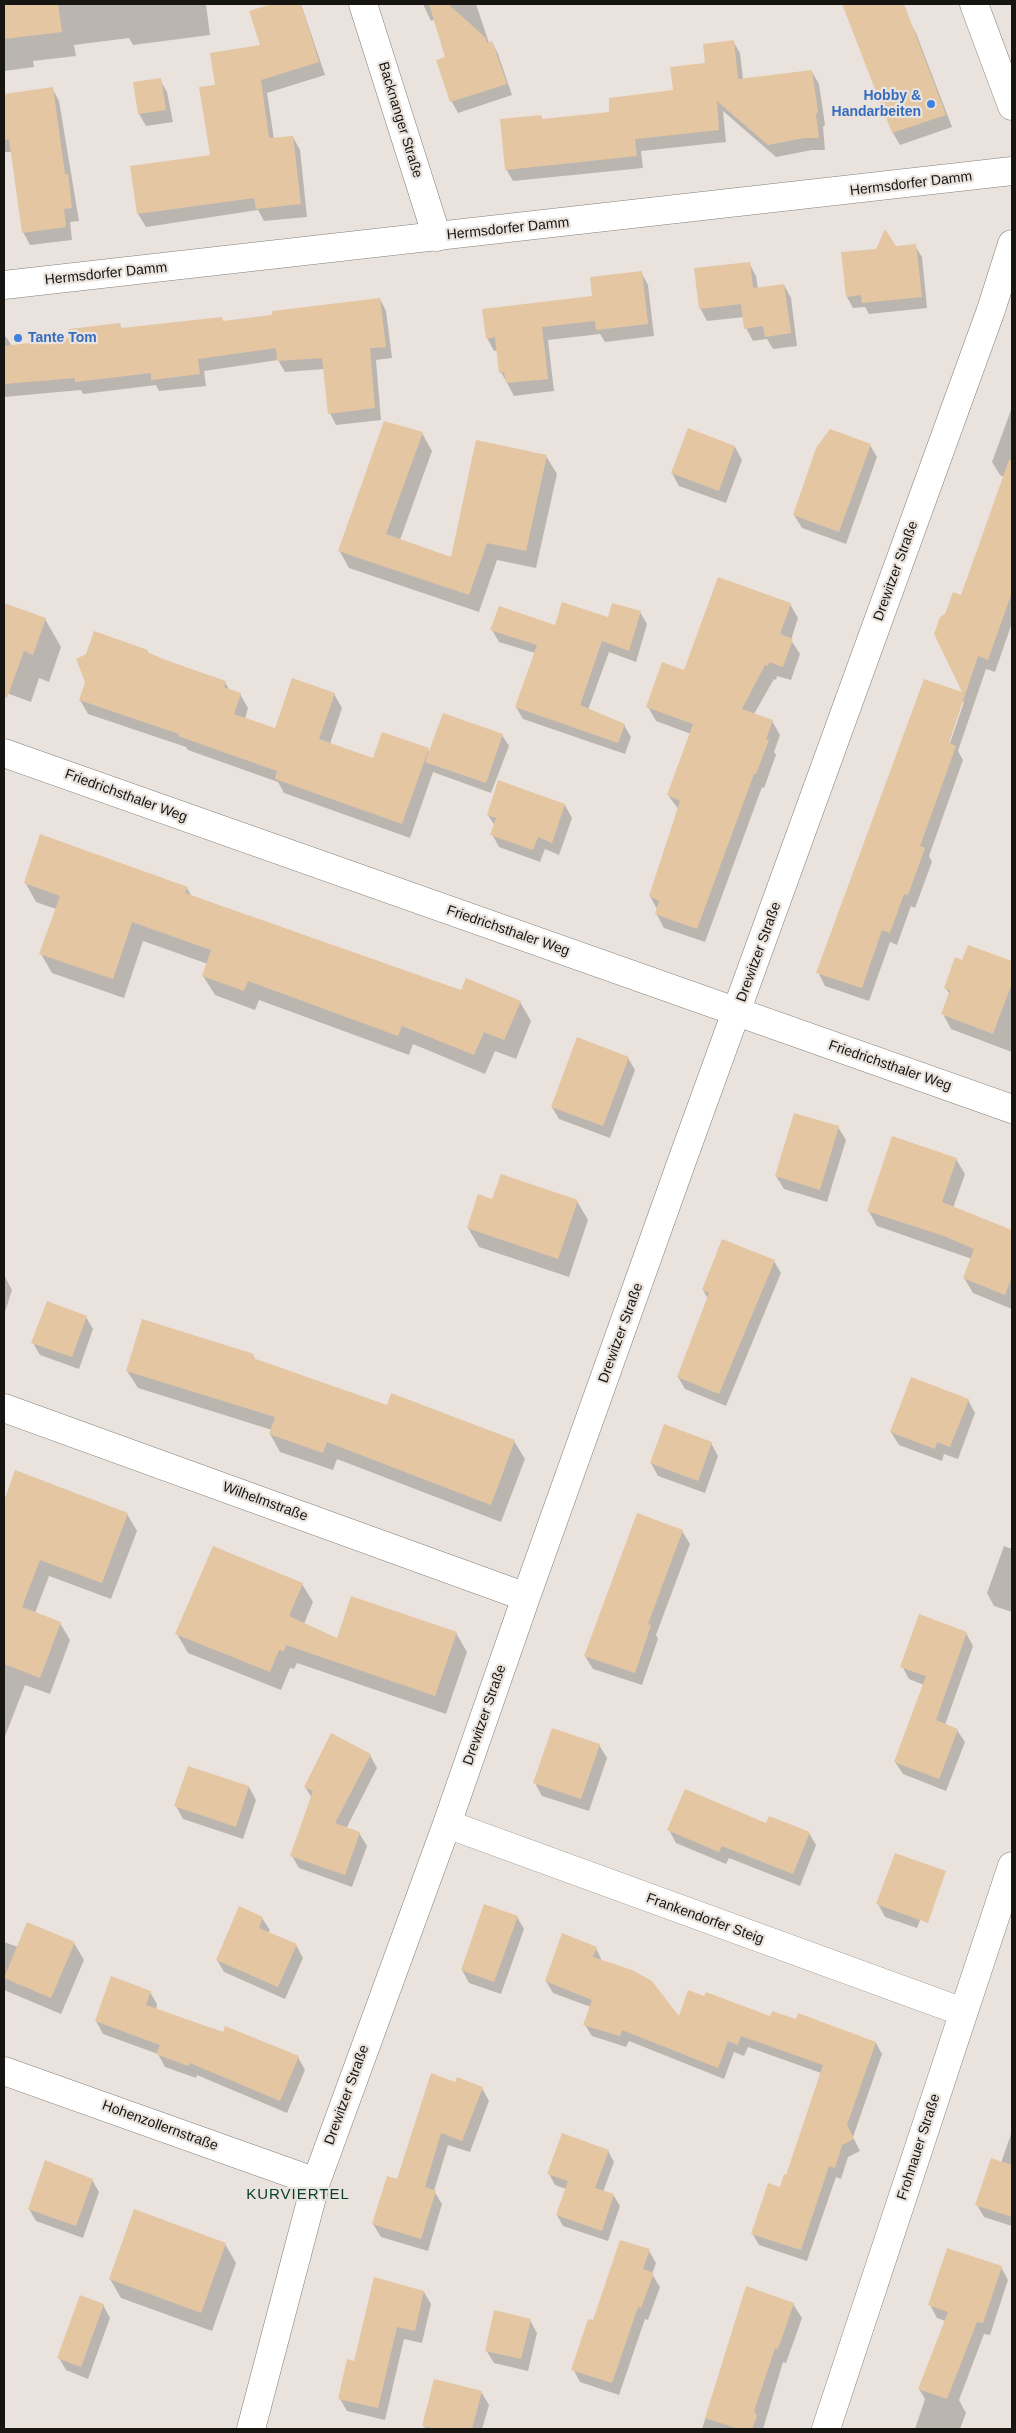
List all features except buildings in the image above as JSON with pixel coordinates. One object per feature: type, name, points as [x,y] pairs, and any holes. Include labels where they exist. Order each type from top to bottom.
[{"type":"street","name":"Backnanger Straße","points":[[363,4],[437,236]]},
{"type":"street","points":[[974,4],[1012,106]]},
{"type":"street","name":"Hermsdorfer Damm","points":[[4,285],[1012,171]]},
{"type":"street","name":"Drewitzer Straße","points":[[251,2429],[316,2182],[447,1824],[526,1597],[991,310],[1012,244]]},
{"type":"street","name":"Friedrichsthaler Weg","points":[[4,753],[1012,1109]]},
{"type":"street","name":"Wilhelmstraße","points":[[4,1408],[526,1597]]},
{"type":"street","name":"Frankendorfer Steig","points":[[447,1824],[963,2012]]},
{"type":"street","name":"Frohnauer Straße","points":[[826,2429],[1012,1866]]},
{"type":"street","name":"Hohenzollernstraße","points":[[4,2071],[316,2182]]},
{"type":"place","name":"Hobby & Handarbeiten","points":[[931,104]]},
{"type":"place","name":"Tante Tom","points":[[18,338]]},
{"type":"district","name":"KURVIERTEL","points":[[298,2195]]}]
